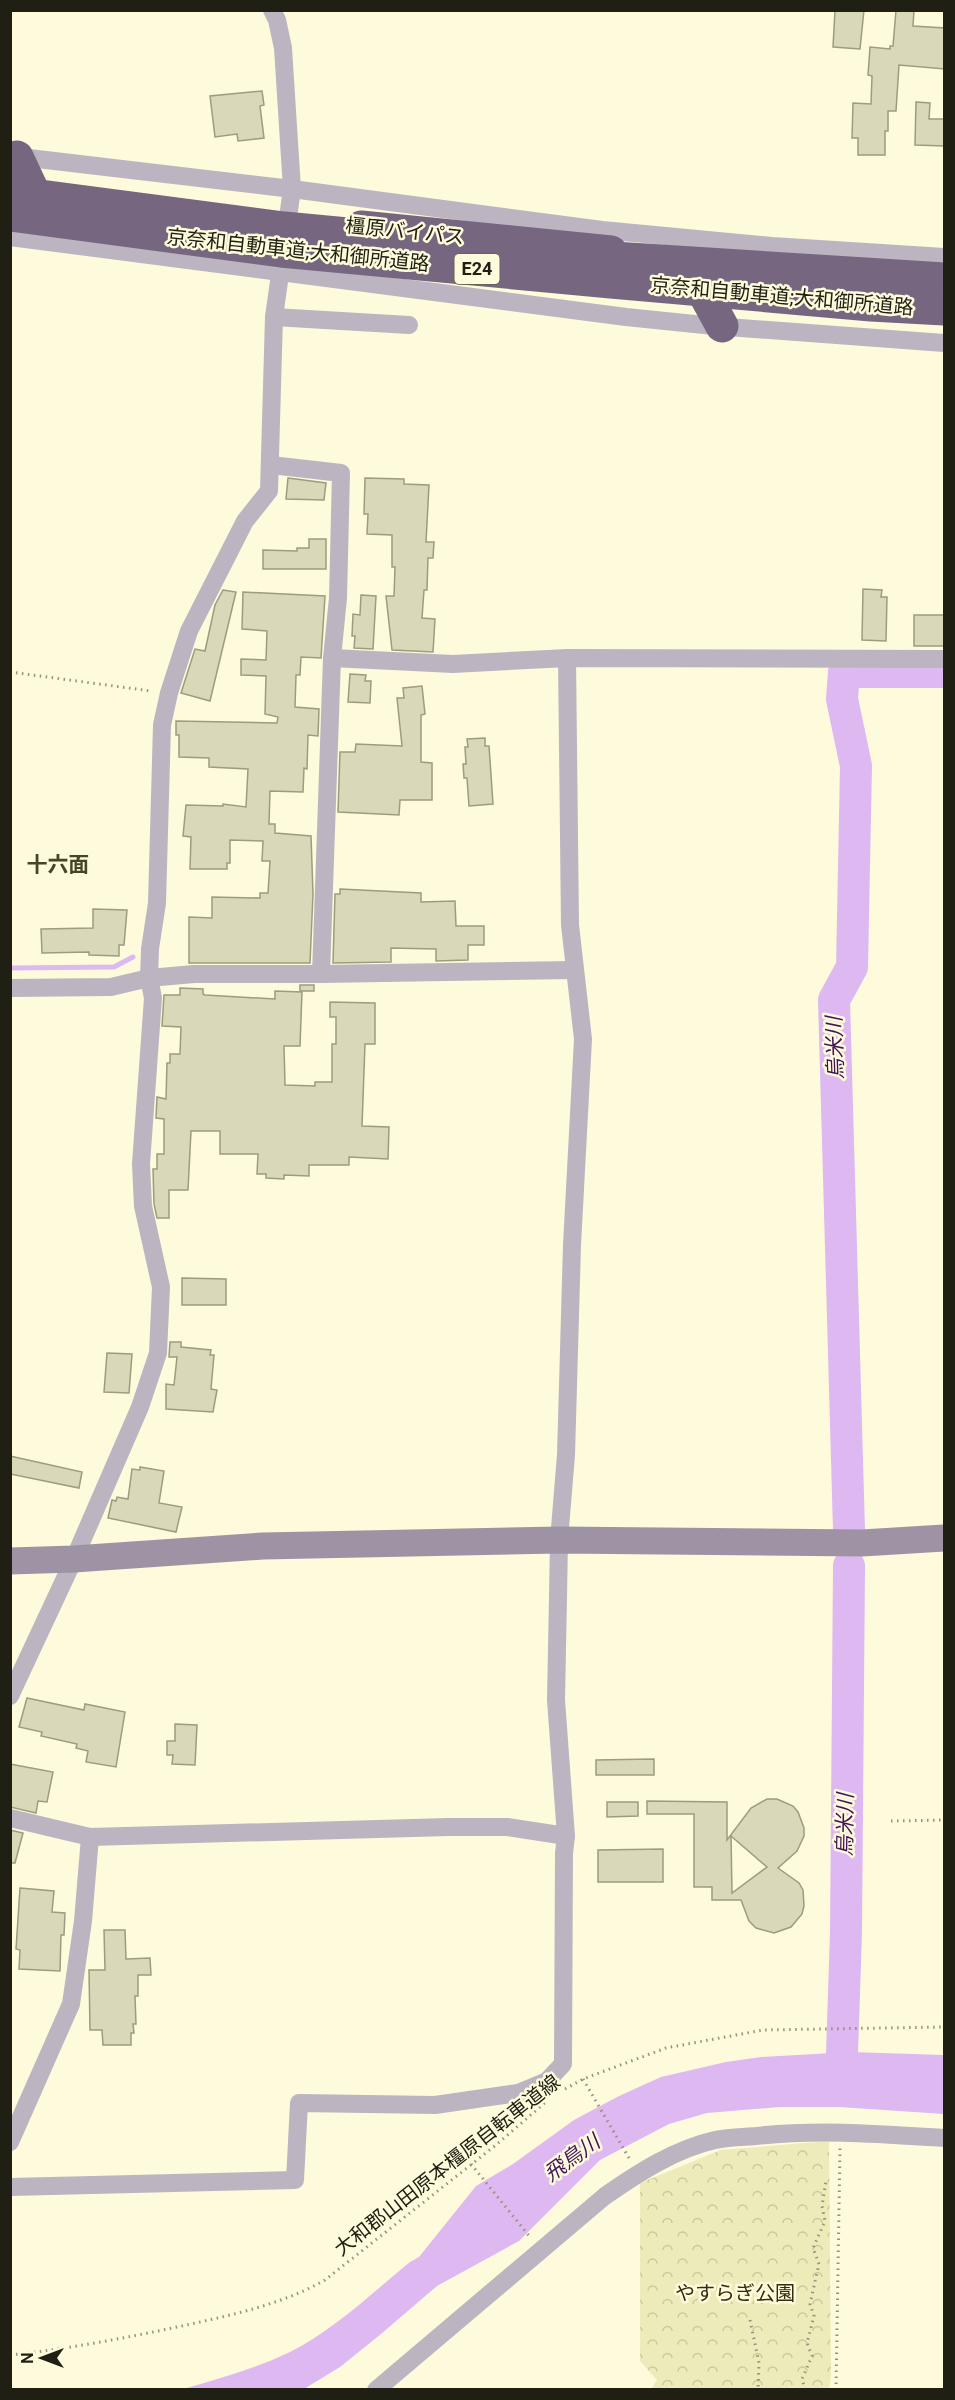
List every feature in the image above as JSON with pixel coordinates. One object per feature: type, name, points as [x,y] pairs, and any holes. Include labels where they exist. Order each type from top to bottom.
[{"type":"highway","name":"橿原バイパス","points":[[16,176],[290,204],[612,252],[945,272]]},
{"type":"highway","name":"京奈和自動車道;大和御所道路","points":[[16,176],[284,228],[589,257],[945,279]]},
{"type":"highway","name":"京奈和自動車道;大和御所道路","points":[[10,215],[281,251],[945,310]]},
{"type":"highway","name":"橿原バイパス","points":[[10,220],[280,264],[610,289],[945,310]]},
{"type":"highway","points":[[705,295],[722,326]]},
{"type":"street","points":[[10,1696],[141,1407],[158,1353],[161,1287],[143,1206],[141,1164],[153,998],[149,978],[150,949],[157,903],[162,725],[169,693],[189,631],[245,520],[269,491],[274,317],[290,204],[284,48],[272,10]]},
{"type":"street","points":[[290,204],[772,246],[945,257]]},
{"type":"street","points":[[10,237],[280,264],[505,302],[722,326],[945,343]]},
{"type":"street","points":[[274,317],[409,325]]},
{"type":"street","points":[[271,465],[341,473],[338,598],[332,658],[321,974]]},
{"type":"street","points":[[332,658],[453,663],[567,658],[945,658]]},
{"type":"street","points":[[10,2187],[295,2180],[299,2103],[435,2104],[518,2093],[548,2081],[563,2064],[564,1853],[567,1836],[556,1700],[559,1540],[566,1455],[572,1245],[583,1039],[573,970],[570,925],[567,658]]},
{"type":"street","points":[[10,988],[111,987],[149,978],[194,974],[573,970]]},
{"type":"street","points":[[10,1561],[263,1546],[559,1540],[862,1543],[945,1538]]},
{"type":"street","points":[[10,1818],[90,1837],[448,1827],[507,1827],[567,1836]]},
{"type":"street","points":[[10,2142],[71,2004],[83,1921],[90,1837]]},
{"type":"street","points":[[376,2390],[605,2196],[638,2172],[674,2155],[715,2140],[781,2133],[840,2132],[945,2138]]},
{"type":"path","points":[[10,672],[169,693]]},
{"type":"path","points":[[891,1821],[945,1820]]},
{"type":"path","name":"大和郡山田原本橿原自転車道線","points":[[558,2092],[584,2079],[666,2048],[763,2030],[827,2027],[945,2027]]},
{"type":"path","points":[[584,2079],[632,2164]]},
{"type":"path","name":"大和郡山田原本橿原自転車道線","points":[[10,2355],[111,2340],[174,2327],[243,2312],[300,2294],[325,2280],[549,2100]]},
{"type":"path","points":[[836,2390],[840,2132]]},
{"type":"path","points":[[471,2164],[541,2250]]},
{"type":"path","points":[[805,2390],[802,2379],[812,2356],[807,2343],[814,2316],[810,2304],[819,2264],[813,2248],[825,2221],[822,2206],[826,2181]]},
{"type":"path","points":[[750,2320],[759,2363],[758,2390]]},
{"type":"green space","name":"やすらぎ公園","points":[[829,2141],[831,2376],[829,2389],[651,2389],[657,2380],[640,2361],[640,2183],[721,2150]]},
{"type":"water","name":"飛鳥川","points":[[850,2052],[944,2055],[944,2114],[839,2107],[780,2107],[707,2113],[669,2124],[600,2160],[519,2241],[437,2286],[340,2367],[304,2389],[183,2389],[262,2364],[288,2353],[321,2334],[419,2257],[476,2186],[513,2164],[574,2120],[619,2096],[661,2077],[726,2062],[761,2057]]},
{"type":"building","points":[[835,10],[864,10],[860,49],[833,47]]},
{"type":"building","points":[[896,10],[914,10],[913,26],[945,28],[945,69],[899,65],[896,111],[888,111],[885,155],[858,155],[858,138],[852,138],[853,103],[871,104],[872,76],[868,75],[870,47],[890,49],[890,46],[893,46]]},
{"type":"building","points":[[262,91],[264,105],[260,106],[264,138],[238,141],[237,134],[215,137],[210,96]]},
{"type":"building","points":[[916,102],[930,103],[929,119],[945,119],[945,146],[915,145]]},
{"type":"building","points":[[288,478],[326,483],[324,500],[286,499]]},
{"type":"building","points":[[365,478],[404,479],[404,484],[429,485],[426,542],[434,542],[433,558],[428,558],[427,590],[424,590],[422,618],[435,619],[433,652],[392,650],[386,596],[394,596],[395,567],[392,567],[392,535],[367,534],[368,514],[364,514]]},
{"type":"building","points":[[309,539],[326,539],[326,569],[263,569],[263,550],[297,551],[297,548],[309,548]]},
{"type":"building","points":[[863,589],[882,590],[881,597],[887,597],[886,641],[862,640]]},
{"type":"building","points":[[223,590],[236,592],[210,701],[181,693],[195,649],[205,651],[215,605]]},
{"type":"building","points":[[243,592],[325,596],[321,658],[301,657],[300,675],[296,675],[295,707],[319,709],[318,736],[308,735],[307,769],[304,768],[303,792],[270,791],[269,824],[275,824],[275,833],[311,836],[313,894],[310,963],[189,963],[189,917],[212,918],[212,897],[260,898],[260,893],[268,893],[270,861],[262,861],[263,841],[230,840],[230,863],[227,863],[227,869],[190,869],[191,837],[183,836],[186,805],[223,806],[223,804],[246,807],[248,769],[209,767],[209,758],[179,757],[179,735],[176,735],[176,721],[277,723],[278,717],[265,714],[266,676],[241,675],[241,659],[266,660],[267,631],[242,629]]},
{"type":"building","points":[[361,595],[376,596],[373,649],[354,648],[353,614],[360,615]]},
{"type":"building","points":[[914,615],[945,615],[945,646],[914,646]]},
{"type":"building","points":[[350,674],[366,675],[365,681],[371,681],[370,703],[348,702]]},
{"type":"building","points":[[422,686],[425,714],[421,715],[421,762],[432,763],[432,800],[400,800],[399,815],[338,812],[340,752],[355,752],[356,744],[402,746],[397,698],[404,698],[403,688]]},
{"type":"building","points":[[485,738],[485,746],[489,746],[493,804],[469,806],[467,778],[464,778],[463,764],[466,764],[465,747],[468,747],[467,739]]},
{"type":"building","points":[[340,889],[421,893],[421,902],[455,901],[456,926],[484,926],[484,945],[468,945],[468,960],[436,961],[436,949],[391,948],[391,962],[333,963],[335,894],[340,894]]},
{"type":"building","points":[[93,909],[127,910],[124,945],[119,945],[119,956],[89,955],[89,952],[42,953],[41,929],[93,928]]},
{"type":"building","points":[[300,985],[314,985],[314,991],[300,991]]},
{"type":"building","points":[[180,988],[203,989],[205,995],[275,999],[275,991],[302,992],[300,1046],[284,1046],[285,1085],[315,1086],[315,1082],[332,1082],[332,1044],[336,1044],[336,1017],[330,1017],[330,1002],[375,1003],[375,1044],[365,1044],[362,1126],[389,1127],[388,1159],[349,1157],[349,1165],[309,1165],[309,1176],[284,1175],[284,1179],[266,1178],[266,1174],[257,1174],[258,1154],[220,1154],[220,1131],[191,1131],[188,1190],[169,1190],[169,1218],[157,1218],[154,1204],[153,1169],[157,1169],[157,1154],[164,1154],[164,1119],[156,1118],[157,1097],[166,1099],[167,1063],[170,1063],[170,1054],[180,1054],[181,1027],[162,1026],[164,995],[180,995]]},
{"type":"building","points":[[182,1278],[226,1279],[226,1305],[182,1305]]},
{"type":"building","points":[[170,1342],[181,1342],[181,1347],[211,1350],[210,1355],[214,1355],[211,1389],[217,1390],[213,1412],[166,1409],[166,1384],[174,1385],[177,1357],[169,1357]]},
{"type":"building","points":[[107,1353],[132,1354],[129,1393],[104,1392]]},
{"type":"building","points":[[10,1456],[82,1472],[79,1488],[10,1474]]},
{"type":"building","points":[[140,1467],[164,1471],[159,1503],[182,1507],[176,1532],[108,1518],[112,1500],[116,1501],[117,1497],[128,1499],[132,1469],[140,1470]]},
{"type":"building","points":[[27,1698],[84,1710],[85,1704],[125,1712],[116,1767],[86,1762],[88,1751],[76,1748],[77,1744],[41,1736],[42,1732],[19,1727]]},
{"type":"building","points":[[175,1724],[197,1725],[195,1765],[172,1764],[173,1755],[167,1755],[167,1741],[175,1741]]},
{"type":"building","points":[[654,1759],[654,1775],[596,1775],[596,1760]]},
{"type":"building","points":[[10,1764],[53,1772],[47,1802],[38,1801],[36,1813],[10,1807]]},
{"type":"building","points":[[767,1799],[777,1799],[793,1806],[804,1828],[804,1836],[797,1851],[778,1868],[799,1883],[803,1890],[802,1914],[791,1927],[774,1933],[756,1928],[749,1921],[741,1900],[712,1900],[712,1887],[694,1887],[694,1814],[647,1814],[647,1801],[727,1802],[727,1840],[751,1808]],"holes":[[[731,1836],[767,1867],[732,1893]]]},
{"type":"building","points":[[607,1802],[638,1802],[638,1816],[607,1817]]},
{"type":"building","points":[[10,1830],[23,1833],[15,1863],[10,1863]]},
{"type":"building","points":[[663,1849],[663,1882],[598,1882],[598,1850]]},
{"type":"building","points":[[20,1888],[54,1891],[52,1912],[65,1913],[64,1935],[61,1935],[60,1971],[19,1969],[20,1950],[16,1949]]},
{"type":"building","points":[[104,1930],[125,1930],[126,1959],[150,1958],[151,1975],[138,1975],[138,1996],[135,1996],[136,2024],[133,2024],[134,2033],[131,2033],[131,2045],[103,2045],[102,2030],[90,2030],[89,1970],[105,1970]]},
{"type":"waterway","name":"烏米川","points":[[849,1530],[834,1000],[852,967],[856,766],[842,699],[844,672],[944,672]]},
{"type":"waterway","points":[[10,968],[114,967],[133,957]]},
{"type":"waterway","name":"烏米川","points":[[841,2084],[846,1933],[849,1566]]},
{"type":"district","name":"十六面","points":[[58,865]]}]
